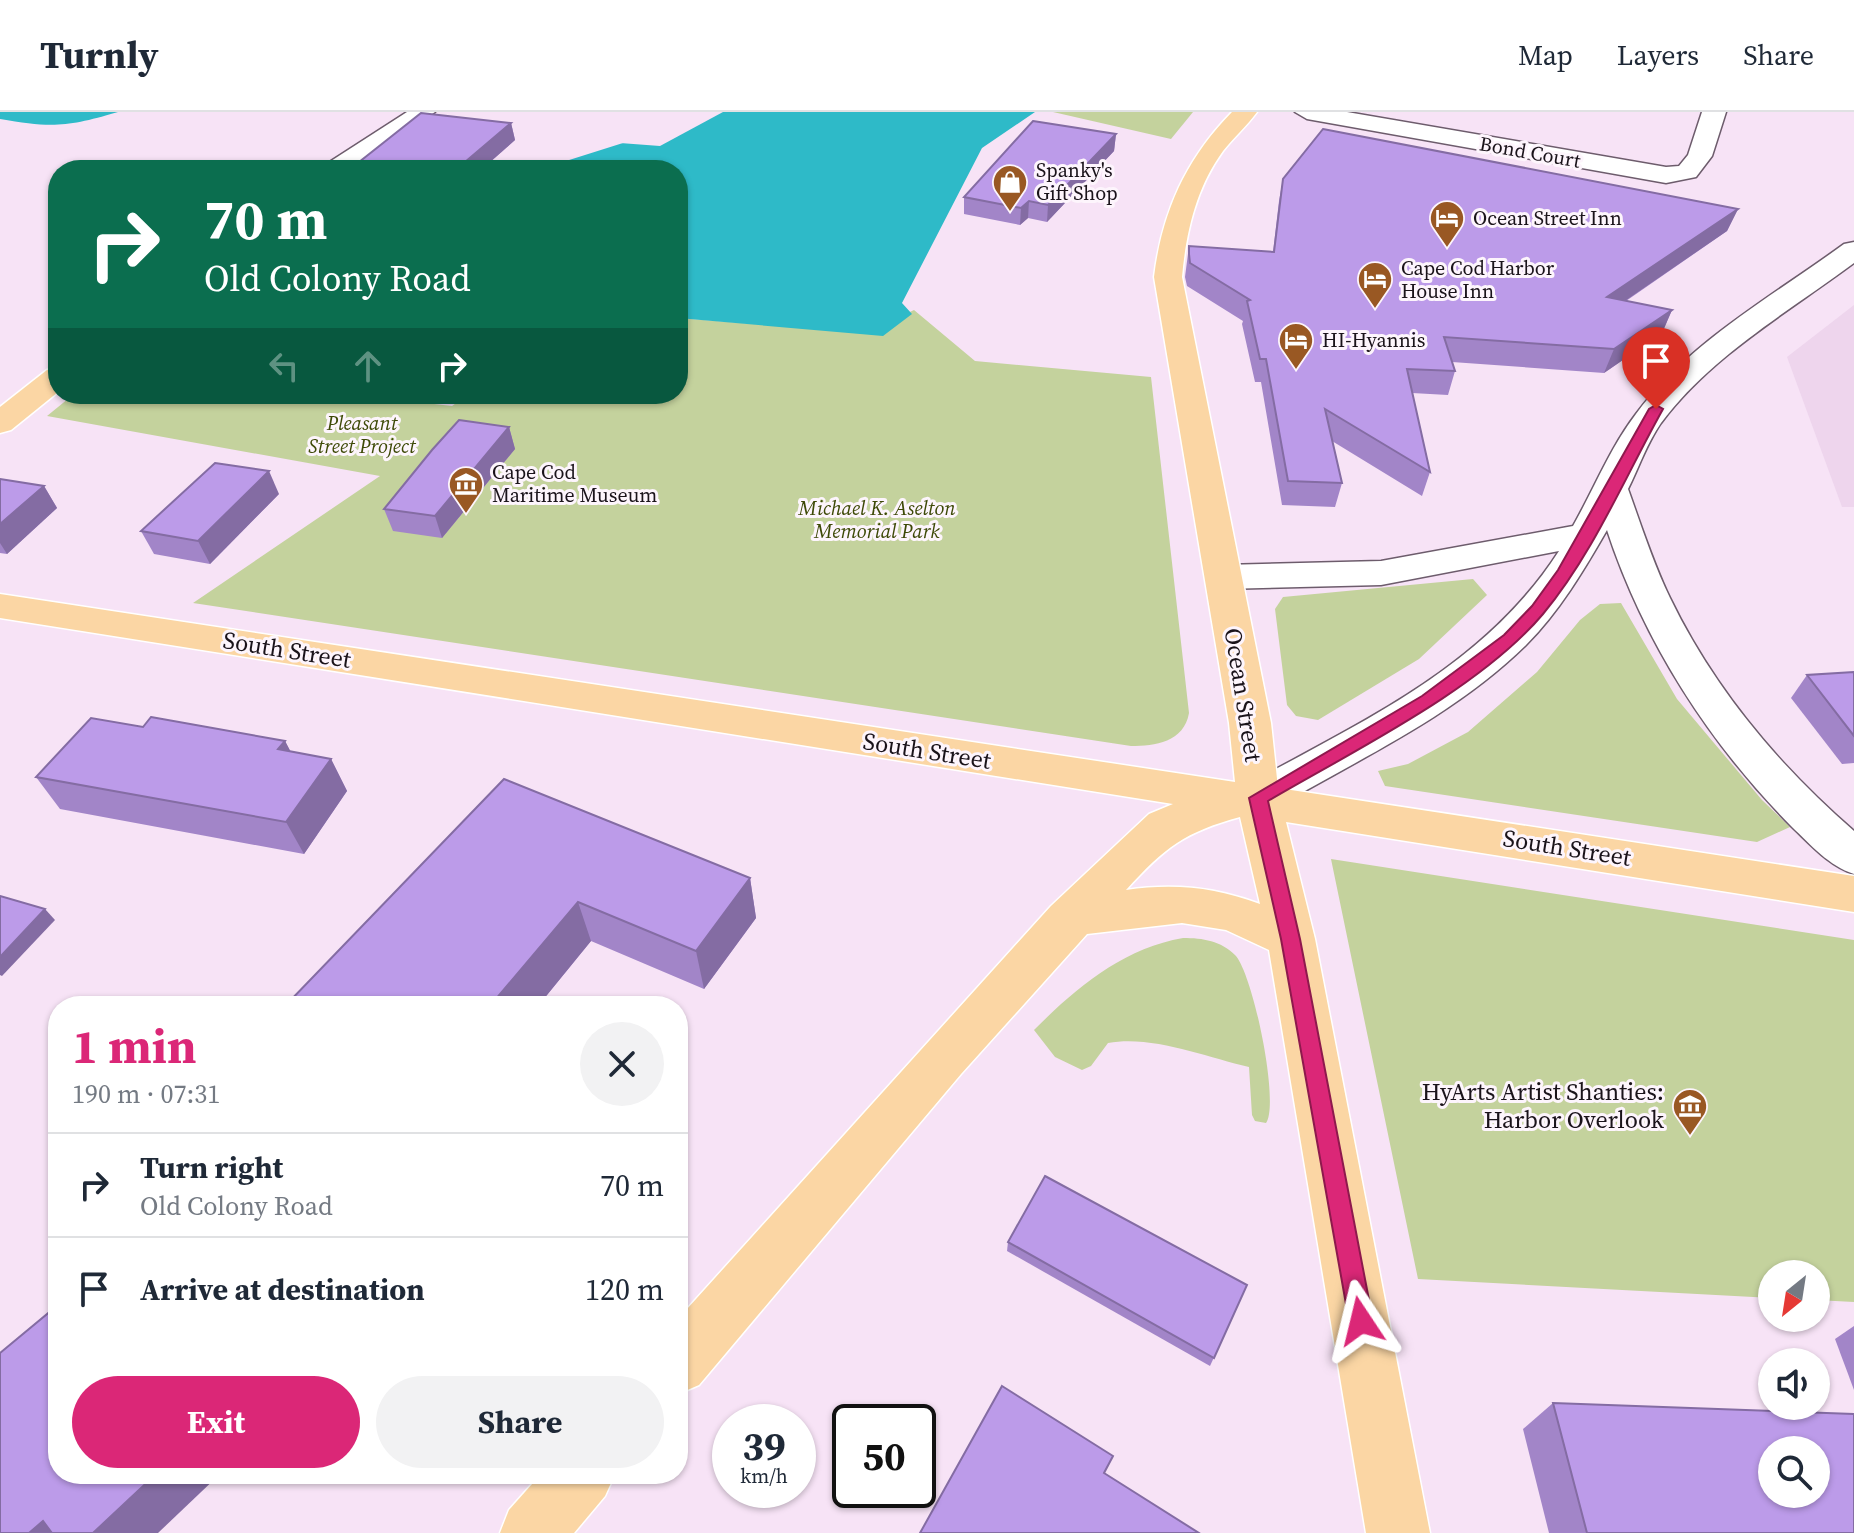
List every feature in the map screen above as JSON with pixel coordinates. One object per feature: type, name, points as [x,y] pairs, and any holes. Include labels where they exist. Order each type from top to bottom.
[{"type":"main road","name":"Ocean Street","points":[[1245,112],[1197,170],[1173,232],[1168,277],[1250,723],[1258,798],[1291,939],[1398,1533]]},
{"type":"main road","points":[[0,423],[48,385]]},
{"type":"main road","name":"South Street","points":[[0,606],[1017,766],[1258,798],[1854,894]]},
{"type":"main road","points":[[688,1353],[1068,919],[1165,826],[1209,807],[1258,798]]},
{"type":"main road","points":[[1068,919],[1145,904],[1181,902],[1242,914],[1291,939]]},
{"type":"main road","points":[[532,1533],[574,1484]]},
{"type":"street","points":[[345,160],[423,112]]},
{"type":"street","name":"Bond Court","points":[[1307,112],[1651,174],[1681,175],[1699,159],[1714,112]]},
{"type":"street","points":[[1258,798],[1428,700],[1473,669],[1538,610],[1586,535],[1645,423],[1667,395],[1698,366],[1854,250]]},
{"type":"street","points":[[1611,489],[1651,599],[1696,678],[1753,756],[1854,857]]},
{"type":"street","points":[[1223,577],[1381,573],[1586,535]]},
{"type":"shaded area","points":[[1854,305],[1854,507],[1842,507],[1787,357]]},
{"type":"green space","points":[[1053,112],[1193,112],[1171,139]]},
{"type":"green space","name":"Michael K. Aselton Memorial Park","points":[[914,310],[975,361],[1151,377],[1189,713],[1186,723],[1175,736],[1159,743],[1131,746],[193,603],[380,476],[47,416],[62,404],[688,404],[688,319],[866,333]]},
{"type":"green space","points":[[1473,579],[1487,595],[1419,659],[1318,720],[1296,716],[1287,705],[1275,609],[1283,597]]},
{"type":"green space","points":[[1621,603],[1677,699],[1762,800],[1790,827],[1757,842],[1385,786],[1378,771],[1408,764],[1468,732],[1537,672],[1580,620],[1600,604]]},
{"type":"green space","points":[[1331,859],[1854,940],[1854,1302],[1830,1301],[1830,1260],[1758,1260],[1758,1297],[1418,1279]]},
{"type":"green space","points":[[1183,938],[1218,943],[1235,955],[1242,967],[1256,1011],[1267,1066],[1270,1091],[1266,1123],[1255,1121],[1252,1115],[1249,1067],[1161,1044],[1125,1041],[1108,1043],[1091,1066],[1082,1070],[1055,1057],[1034,1030],[1102,972],[1140,951]]},
{"type":"water","points":[[0,112],[118,112],[85,121],[47,125],[0,119]]},
{"type":"water","points":[[721,112],[1035,112],[982,148],[902,303],[912,314],[883,336],[688,319],[688,160],[569,160]]},
{"type":"pier","points":[[707,112],[723,112],[660,146],[620,143],[639,132]]},
{"type":"building","points":[[421,113],[511,123],[467,160],[362,160]]},
{"type":"building","points":[[1033,121],[1116,134],[1048,205],[1029,201],[1021,208],[964,197]]},
{"type":"building","points":[[1323,129],[1738,209],[1607,297],[1672,310],[1614,349],[1444,337],[1455,371],[1407,369],[1430,472],[1325,409],[1342,483],[1288,481],[1266,359],[1260,359],[1247,301],[1250,300],[1190,263],[1189,246],[1274,252],[1283,179]]},
{"type":"building","points":[[459,420],[509,427],[435,516],[384,509],[432,450]]},
{"type":"building","points":[[215,463],[269,471],[198,541],[141,531]]},
{"type":"building","points":[[0,479],[44,486],[0,524]]},
{"type":"building","points":[[1854,672],[1854,736],[1807,675]]},
{"type":"building","points":[[151,717],[285,741],[278,749],[331,759],[286,822],[36,777],[91,718],[143,727]]},
{"type":"building","points":[[504,779],[750,878],[696,951],[578,902],[498,996],[295,996]]},
{"type":"building","points":[[0,896],[45,909],[0,957]]},
{"type":"building","points":[[1045,1176],[1247,1285],[1214,1358],[1008,1242]]},
{"type":"building","points":[[48,1313],[48,1484],[145,1484],[93,1533],[52,1533],[43,1521],[29,1533],[0,1533],[0,1353]]},
{"type":"building","points":[[1002,1386],[1113,1456],[1104,1473],[1199,1533],[920,1533]]},
{"type":"building","points":[[1553,1403],[1758,1410],[1758,1420],[1830,1420],[1830,1413],[1854,1414],[1854,1533],[1587,1533]]},
{"type":"place","name":"Spanky's Gift Shop","points":[[1010,213]]},
{"type":"place","name":"Ocean Street Inn","points":[[1447,249]]},
{"type":"place","name":"Cape Cod Harbor House Inn","points":[[1375,310]]},
{"type":"place","name":"HI-Hyannis","points":[[1296,371]]},
{"type":"place","name":"Cape Cod Maritime Museum","points":[[466,515]]},
{"type":"place","name":"HyArts Artist Shanties: Harbor Overlook","points":[[1690,1137]]},
{"type":"route","points":[[1361,1321],[1291,939],[1258,798],[1428,700],[1510,639],[1538,610],[1565,572],[1645,423],[1656,409]]},
{"type":"park label","name":"Pleasant Street Project","points":[[362,434]]}]
